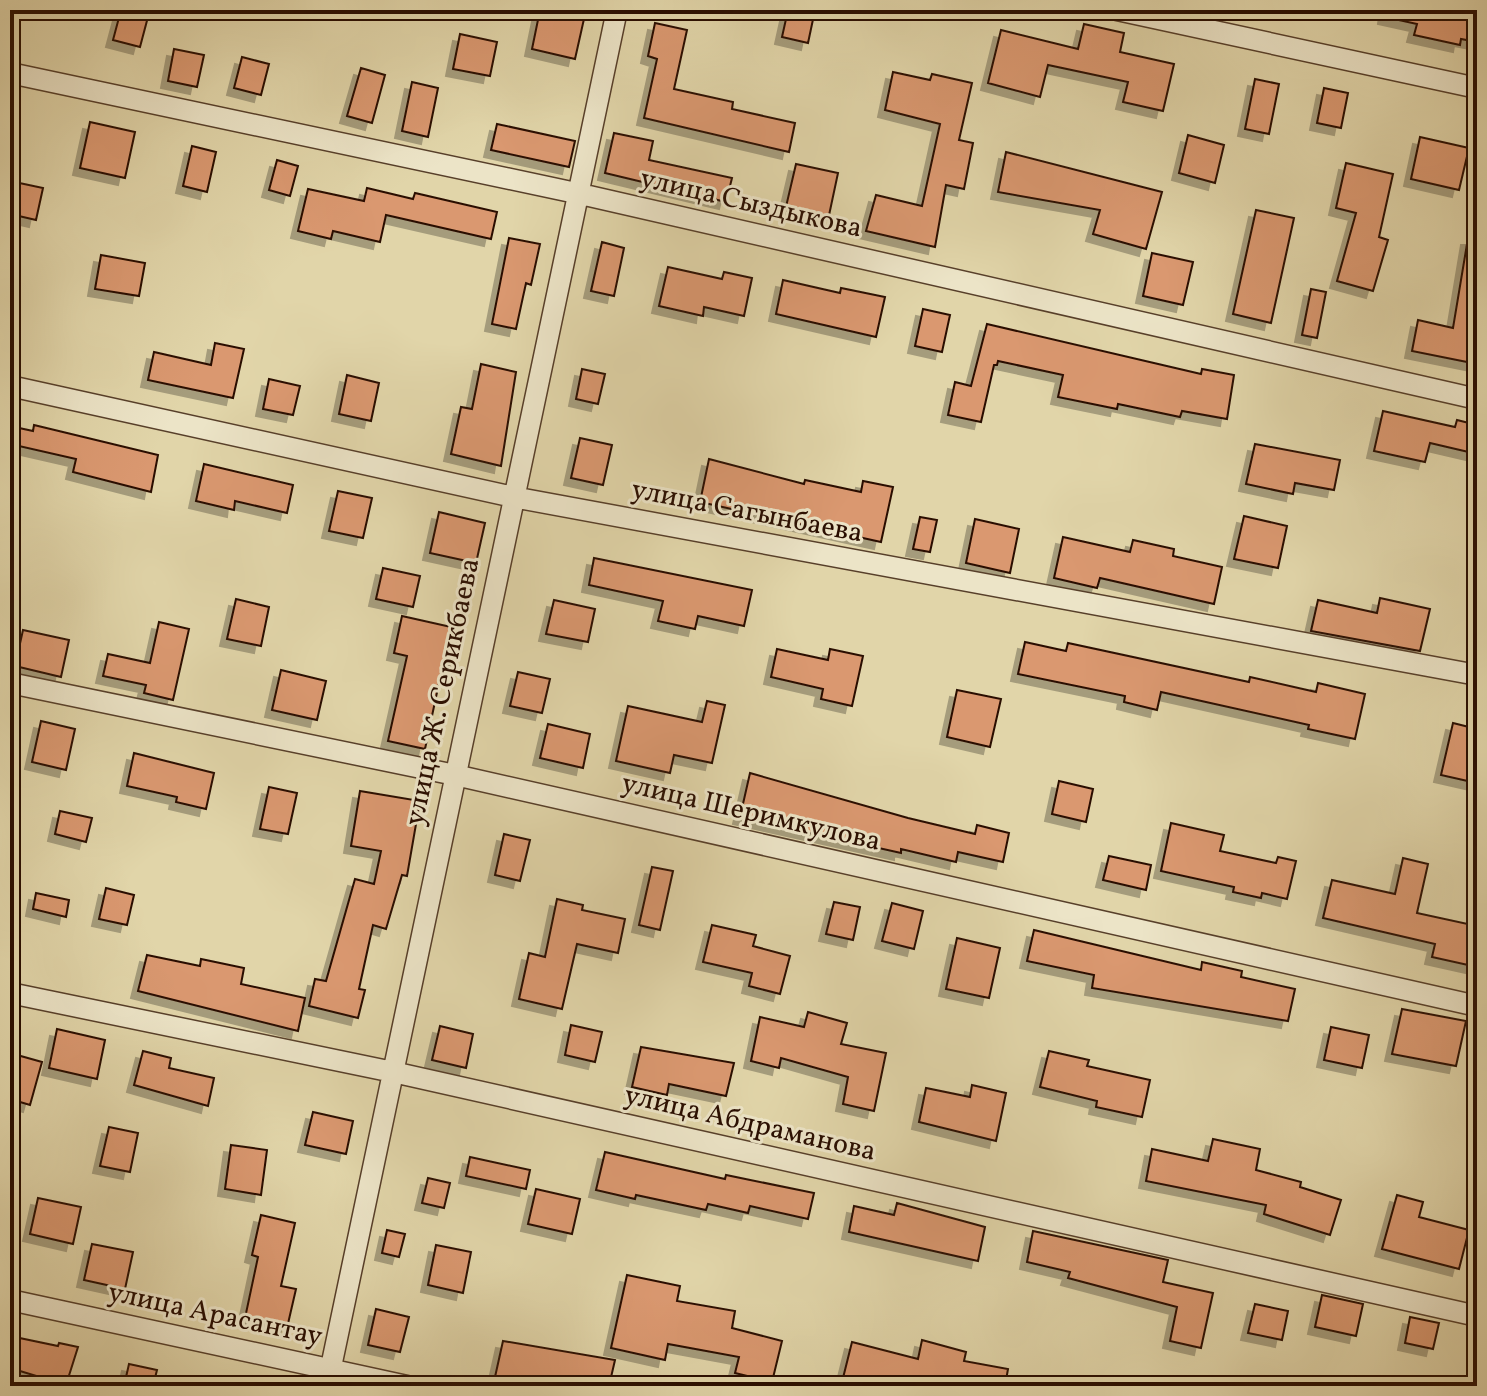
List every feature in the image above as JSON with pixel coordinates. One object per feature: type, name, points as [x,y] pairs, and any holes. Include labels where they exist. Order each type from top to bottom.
[{"type":"street","name":"улица Ж. Серикбаева","points":[[328,1377],[617,10]]},
{"type":"street","points":[[1117,10],[1477,88]]},
{"type":"street","name":"улица Сыздыкова","points":[[10,73],[576,193],[1477,399]]},
{"type":"street","name":"улица Сагынбаева","points":[[10,386],[513,497],[1477,675]]},
{"type":"street","name":"улица Шеримкулова","points":[[10,683],[455,775],[1477,1006]]},
{"type":"street","name":"улица Абдраманова","points":[[10,993],[393,1072],[1477,1316]]},
{"type":"street","name":"улица Арасантау","points":[[10,1300],[328,1377],[407,1386]]},
{"type":"building","points":[[121,10],[149,13],[140,47],[113,40]]},
{"type":"building","points":[[540,10],[586,10],[575,59],[532,49]]},
{"type":"building","points":[[788,10],[815,10],[808,43],[782,37]]},
{"type":"building","points":[[1386,10],[1477,10],[1477,42],[1461,39],[1460,45],[1414,35],[1417,24],[1385,17]]},
{"type":"building","points":[[655,23],[687,30],[674,89],[733,102],[732,109],[795,123],[789,152],[644,118],[657,59],[648,56]]},
{"type":"building","points":[[1084,24],[1124,33],[1120,52],[1174,64],[1163,111],[1123,102],[1128,82],[1048,65],[1040,97],[988,83],[1001,30],[1078,49]]},
{"type":"building","points":[[460,34],[497,42],[490,76],[453,69]]},
{"type":"building","points":[[174,49],[204,55],[197,87],[168,81]]},
{"type":"building","points":[[242,57],[269,64],[261,95],[234,88]]},
{"type":"building","points":[[361,68],[385,75],[372,123],[347,116]]},
{"type":"building","points":[[893,72],[930,80],[932,74],[972,83],[959,140],[973,143],[964,189],[946,185],[935,247],[866,231],[876,195],[922,206],[940,124],[885,110]]},
{"type":"building","points":[[1255,79],[1279,84],[1269,134],[1245,129]]},
{"type":"building","points":[[412,82],[438,88],[428,137],[402,131]]},
{"type":"building","points":[[1324,88],[1348,93],[1341,128],[1317,123]]},
{"type":"building","points":[[90,122],[135,132],[125,178],[80,168]]},
{"type":"building","points":[[497,124],[575,141],[569,167],[491,150]]},
{"type":"building","points":[[614,133],[653,141],[649,160],[732,178],[726,202],[605,173]]},
{"type":"building","points":[[1188,135],[1224,145],[1215,183],[1179,173]]},
{"type":"building","points":[[1420,137],[1469,148],[1459,190],[1411,179]]},
{"type":"building","points":[[192,146],[216,152],[207,192],[183,186]]},
{"type":"building","points":[[1006,152],[1162,192],[1146,249],[1093,234],[1100,210],[998,192]]},
{"type":"building","points":[[277,160],[298,166],[290,196],[269,190]]},
{"type":"building","points":[[1346,163],[1393,174],[1379,237],[1388,240],[1373,291],[1337,281],[1356,213],[1336,208]]},
{"type":"building","points":[[796,164],[838,173],[828,220],[785,211]]},
{"type":"building","points":[[10,181],[43,188],[36,220],[10,214]]},
{"type":"building","points":[[367,188],[413,199],[415,193],[497,212],[491,239],[386,215],[380,242],[333,231],[331,239],[298,231],[308,189],[364,201]]},
{"type":"building","points":[[1256,210],[1294,218],[1271,323],[1233,314]]},
{"type":"building","points":[[509,238],[540,244],[531,285],[526,283],[516,329],[492,324]]},
{"type":"building","points":[[1468,238],[1477,238],[1477,364],[1412,351],[1418,320],[1453,328]]},
{"type":"building","points":[[602,242],[624,248],[614,296],[591,291]]},
{"type":"building","points":[[1152,253],[1193,262],[1183,305],[1143,296]]},
{"type":"building","points":[[101,255],[145,263],[139,296],[95,289]]},
{"type":"building","points":[[668,267],[722,279],[724,272],[752,278],[744,316],[704,307],[703,316],[659,306]]},
{"type":"building","points":[[783,280],[840,293],[841,288],[885,297],[876,337],[776,314]]},
{"type":"building","points":[[1311,289],[1326,292],[1317,338],[1302,335]]},
{"type":"building","points":[[923,309],[950,315],[942,352],[915,346]]},
{"type":"building","points":[[987,324],[1201,374],[1202,369],[1234,375],[1227,419],[1182,411],[1180,417],[1118,404],[1117,409],[1058,397],[1063,375],[998,361],[994,365],[981,422],[948,415],[955,382],[971,386]]},
{"type":"building","points":[[215,343],[244,349],[233,398],[148,380],[154,352],[211,365]]},
{"type":"building","points":[[481,364],[516,372],[501,466],[451,454],[461,407],[472,409]]},
{"type":"building","points":[[582,369],[605,374],[598,404],[576,399]]},
{"type":"building","points":[[347,375],[379,383],[371,421],[339,414]]},
{"type":"building","points":[[269,379],[300,386],[293,415],[263,409]]},
{"type":"building","points":[[1383,411],[1455,427],[1457,420],[1477,425],[1477,454],[1430,443],[1425,462],[1374,451]]},
{"type":"building","points":[[34,425],[158,455],[151,492],[73,472],[76,459],[10,444],[10,426],[33,431]]},
{"type":"building","points":[[580,438],[612,445],[603,485],[571,478]]},
{"type":"building","points":[[1255,444],[1340,460],[1334,490],[1295,483],[1293,494],[1246,484]]},
{"type":"building","points":[[709,459],[804,484],[805,480],[861,492],[863,481],[893,487],[881,542],[700,502]]},
{"type":"building","points":[[204,464],[293,485],[287,513],[235,501],[234,510],[196,501]]},
{"type":"building","points":[[338,491],[372,498],[363,538],[329,531]]},
{"type":"building","points":[[439,512],[485,523],[476,563],[430,553]]},
{"type":"building","points":[[1244,516],[1287,526],[1278,568],[1234,559]]},
{"type":"building","points":[[920,517],[937,520],[930,552],[913,549]]},
{"type":"building","points":[[975,519],[1019,529],[1010,573],[966,563]]},
{"type":"building","points":[[1063,537],[1130,552],[1133,540],[1174,549],[1173,556],[1222,567],[1214,604],[1100,578],[1097,588],[1054,578]]},
{"type":"building","points":[[594,558],[752,590],[744,626],[698,616],[695,629],[658,621],[663,601],[589,585]]},
{"type":"building","points":[[383,568],[420,576],[413,607],[376,599]]},
{"type":"building","points":[[1380,598],[1430,609],[1420,651],[1311,631],[1318,600],[1377,613]]},
{"type":"building","points":[[236,599],[269,607],[261,646],[227,639]]},
{"type":"building","points":[[554,600],[595,609],[588,642],[546,634]]},
{"type":"building","points":[[402,616],[460,629],[452,666],[443,664],[425,749],[388,741],[407,656],[394,653]]},
{"type":"building","points":[[159,622],[189,629],[173,700],[144,693],[146,685],[103,676],[108,654],[150,663]]},
{"type":"building","points":[[23,630],[69,640],[61,677],[15,666]]},
{"type":"building","points":[[1025,642],[1066,651],[1068,643],[1249,682],[1250,677],[1316,692],[1318,683],[1365,694],[1355,739],[1308,729],[1309,725],[1161,692],[1157,710],[1124,702],[1125,696],[1018,674]]},
{"type":"building","points":[[777,649],[828,660],[830,649],[863,656],[852,706],[821,699],[823,689],[771,677]]},
{"type":"building","points":[[281,670],[326,681],[317,720],[272,710]]},
{"type":"building","points":[[518,672],[550,679],[542,713],[510,706]]},
{"type":"building","points":[[957,690],[1001,699],[990,747],[947,737]]},
{"type":"building","points":[[707,701],[725,705],[712,763],[674,755],[670,773],[616,761],[628,706],[702,722]]},
{"type":"building","points":[[41,721],[75,729],[66,770],[32,762]]},
{"type":"building","points":[[1453,723],[1477,729],[1472,782],[1441,775]]},
{"type":"building","points":[[548,724],[590,734],[583,768],[540,758]]},
{"type":"building","points":[[134,753],[214,773],[206,809],[176,802],[177,797],[127,786]]},
{"type":"building","points":[[750,773],[975,834],[977,825],[1009,833],[1003,862],[958,852],[956,862],[901,849],[901,853],[740,817]]},
{"type":"building","points":[[1059,781],[1093,789],[1086,822],[1052,814]]},
{"type":"building","points":[[269,787],[297,793],[288,834],[260,829]]},
{"type":"building","points":[[360,791],[420,801],[407,876],[402,875],[386,929],[373,925],[359,989],[365,990],[358,1018],[309,1006],[315,979],[326,981],[355,879],[374,884],[381,851],[351,846]]},
{"type":"building","points":[[60,811],[92,818],[86,842],[55,834]]},
{"type":"building","points":[[1171,823],[1224,835],[1220,851],[1276,863],[1278,857],[1296,861],[1287,899],[1262,893],[1261,898],[1233,892],[1234,887],[1161,871]]},
{"type":"building","points":[[504,834],[530,840],[520,881],[495,875]]},
{"type":"building","points":[[1109,856],[1151,865],[1146,890],[1103,880]]},
{"type":"building","points":[[1403,858],[1428,864],[1417,913],[1477,926],[1477,967],[1432,957],[1435,944],[1323,918],[1332,880],[1395,894]]},
{"type":"building","points":[[652,867],[673,871],[660,930],[639,925]]},
{"type":"building","points":[[106,888],[134,895],[127,925],[99,919]]},
{"type":"building","points":[[36,893],[69,900],[66,917],[33,909]]},
{"type":"building","points":[[557,899],[583,905],[582,910],[625,919],[618,953],[577,944],[562,1009],[519,999],[529,953],[545,957]]},
{"type":"building","points":[[834,902],[860,907],[853,940],[826,934]]},
{"type":"building","points":[[892,903],[923,911],[914,949],[882,941]]},
{"type":"building","points":[[712,925],[756,935],[753,946],[790,956],[780,994],[749,986],[752,973],[703,962]]},
{"type":"building","points":[[1034,930],[1201,970],[1202,962],[1242,971],[1241,977],[1295,989],[1288,1021],[1092,988],[1094,975],[1027,961]]},
{"type":"building","points":[[957,938],[1000,948],[989,998],[946,989]]},
{"type":"building","points":[[147,955],[200,966],[201,959],[244,968],[241,984],[305,998],[298,1031],[138,991]]},
{"type":"building","points":[[1402,1009],[1466,1021],[1456,1066],[1392,1054]]},
{"type":"building","points":[[808,1012],[847,1023],[841,1044],[886,1053],[874,1111],[843,1104],[848,1077],[781,1058],[779,1068],[751,1061],[760,1017],[804,1027]]},
{"type":"building","points":[[571,1025],[602,1032],[595,1062],[565,1055]]},
{"type":"building","points":[[440,1026],[473,1034],[466,1068],[432,1060]]},
{"type":"building","points":[[1331,1027],[1369,1035],[1362,1068],[1324,1060]]},
{"type":"building","points":[[57,1029],[105,1040],[97,1079],[49,1068]]},
{"type":"building","points":[[641,1047],[734,1063],[726,1096],[669,1084],[667,1095],[632,1087]]},
{"type":"building","points":[[143,1051],[171,1058],[169,1068],[214,1078],[208,1106],[134,1085]]},
{"type":"building","points":[[1049,1051],[1089,1060],[1087,1066],[1150,1080],[1142,1117],[1096,1107],[1097,1101],[1040,1087]]},
{"type":"building","points":[[10,1053],[42,1062],[30,1105],[10,1099]]},
{"type":"building","points":[[972,1085],[1006,1093],[996,1141],[919,1122],[926,1088],[970,1097]]},
{"type":"building","points":[[313,1112],[353,1121],[346,1154],[305,1145]]},
{"type":"building","points":[[109,1127],[138,1133],[130,1172],[100,1166]]},
{"type":"building","points":[[1213,1139],[1260,1149],[1256,1170],[1301,1182],[1300,1187],[1341,1200],[1330,1235],[1264,1214],[1266,1205],[1146,1181],[1152,1149],[1208,1161]]},
{"type":"building","points":[[231,1145],[267,1150],[261,1195],[225,1189]]},
{"type":"building","points":[[605,1152],[725,1179],[726,1175],[814,1193],[808,1219],[750,1206],[748,1213],[708,1204],[706,1210],[596,1190]]},
{"type":"building","points":[[470,1157],[530,1170],[526,1189],[466,1176]]},
{"type":"building","points":[[428,1178],[450,1183],[444,1208],[422,1203]]},
{"type":"building","points":[[536,1189],[580,1199],[572,1234],[528,1224]]},
{"type":"building","points":[[1397,1195],[1423,1202],[1419,1217],[1469,1230],[1459,1269],[1382,1249]]},
{"type":"building","points":[[38,1198],[81,1207],[73,1244],[30,1234]]},
{"type":"building","points":[[897,1203],[985,1227],[978,1261],[849,1232],[854,1206],[894,1215]]},
{"type":"building","points":[[261,1215],[295,1223],[281,1286],[296,1289],[287,1328],[245,1318],[258,1257],[252,1255]]},
{"type":"building","points":[[387,1230],[405,1234],[399,1257],[382,1253]]},
{"type":"building","points":[[1033,1231],[1168,1260],[1163,1282],[1213,1293],[1201,1348],[1170,1341],[1177,1307],[1068,1278],[1070,1272],[1027,1262]]},
{"type":"building","points":[[92,1244],[133,1252],[125,1289],[84,1280]]},
{"type":"building","points":[[436,1245],[471,1252],[463,1293],[428,1285]]},
{"type":"building","points":[[627,1275],[680,1286],[677,1301],[735,1311],[732,1328],[782,1341],[772,1382],[735,1373],[739,1357],[668,1344],[665,1360],[611,1348]]},
{"type":"building","points":[[1322,1295],[1363,1304],[1356,1336],[1315,1327]]},
{"type":"building","points":[[1255,1304],[1288,1311],[1282,1340],[1248,1333]]},
{"type":"building","points":[[376,1309],[409,1317],[400,1352],[368,1345]]},
{"type":"building","points":[[1410,1317],[1439,1323],[1433,1349],[1405,1343]]},
{"type":"building","points":[[10,1336],[78,1347],[66,1385],[10,1368]]},
{"type":"building","points":[[922,1340],[966,1352],[964,1361],[1008,1369],[1005,1386],[920,1386],[892,1379],[890,1386],[841,1386],[852,1342],[918,1359]]},
{"type":"building","points":[[503,1341],[615,1360],[609,1386],[538,1386],[495,1377]]},
{"type":"building","points":[[129,1364],[157,1370],[153,1386],[124,1386]]}]
